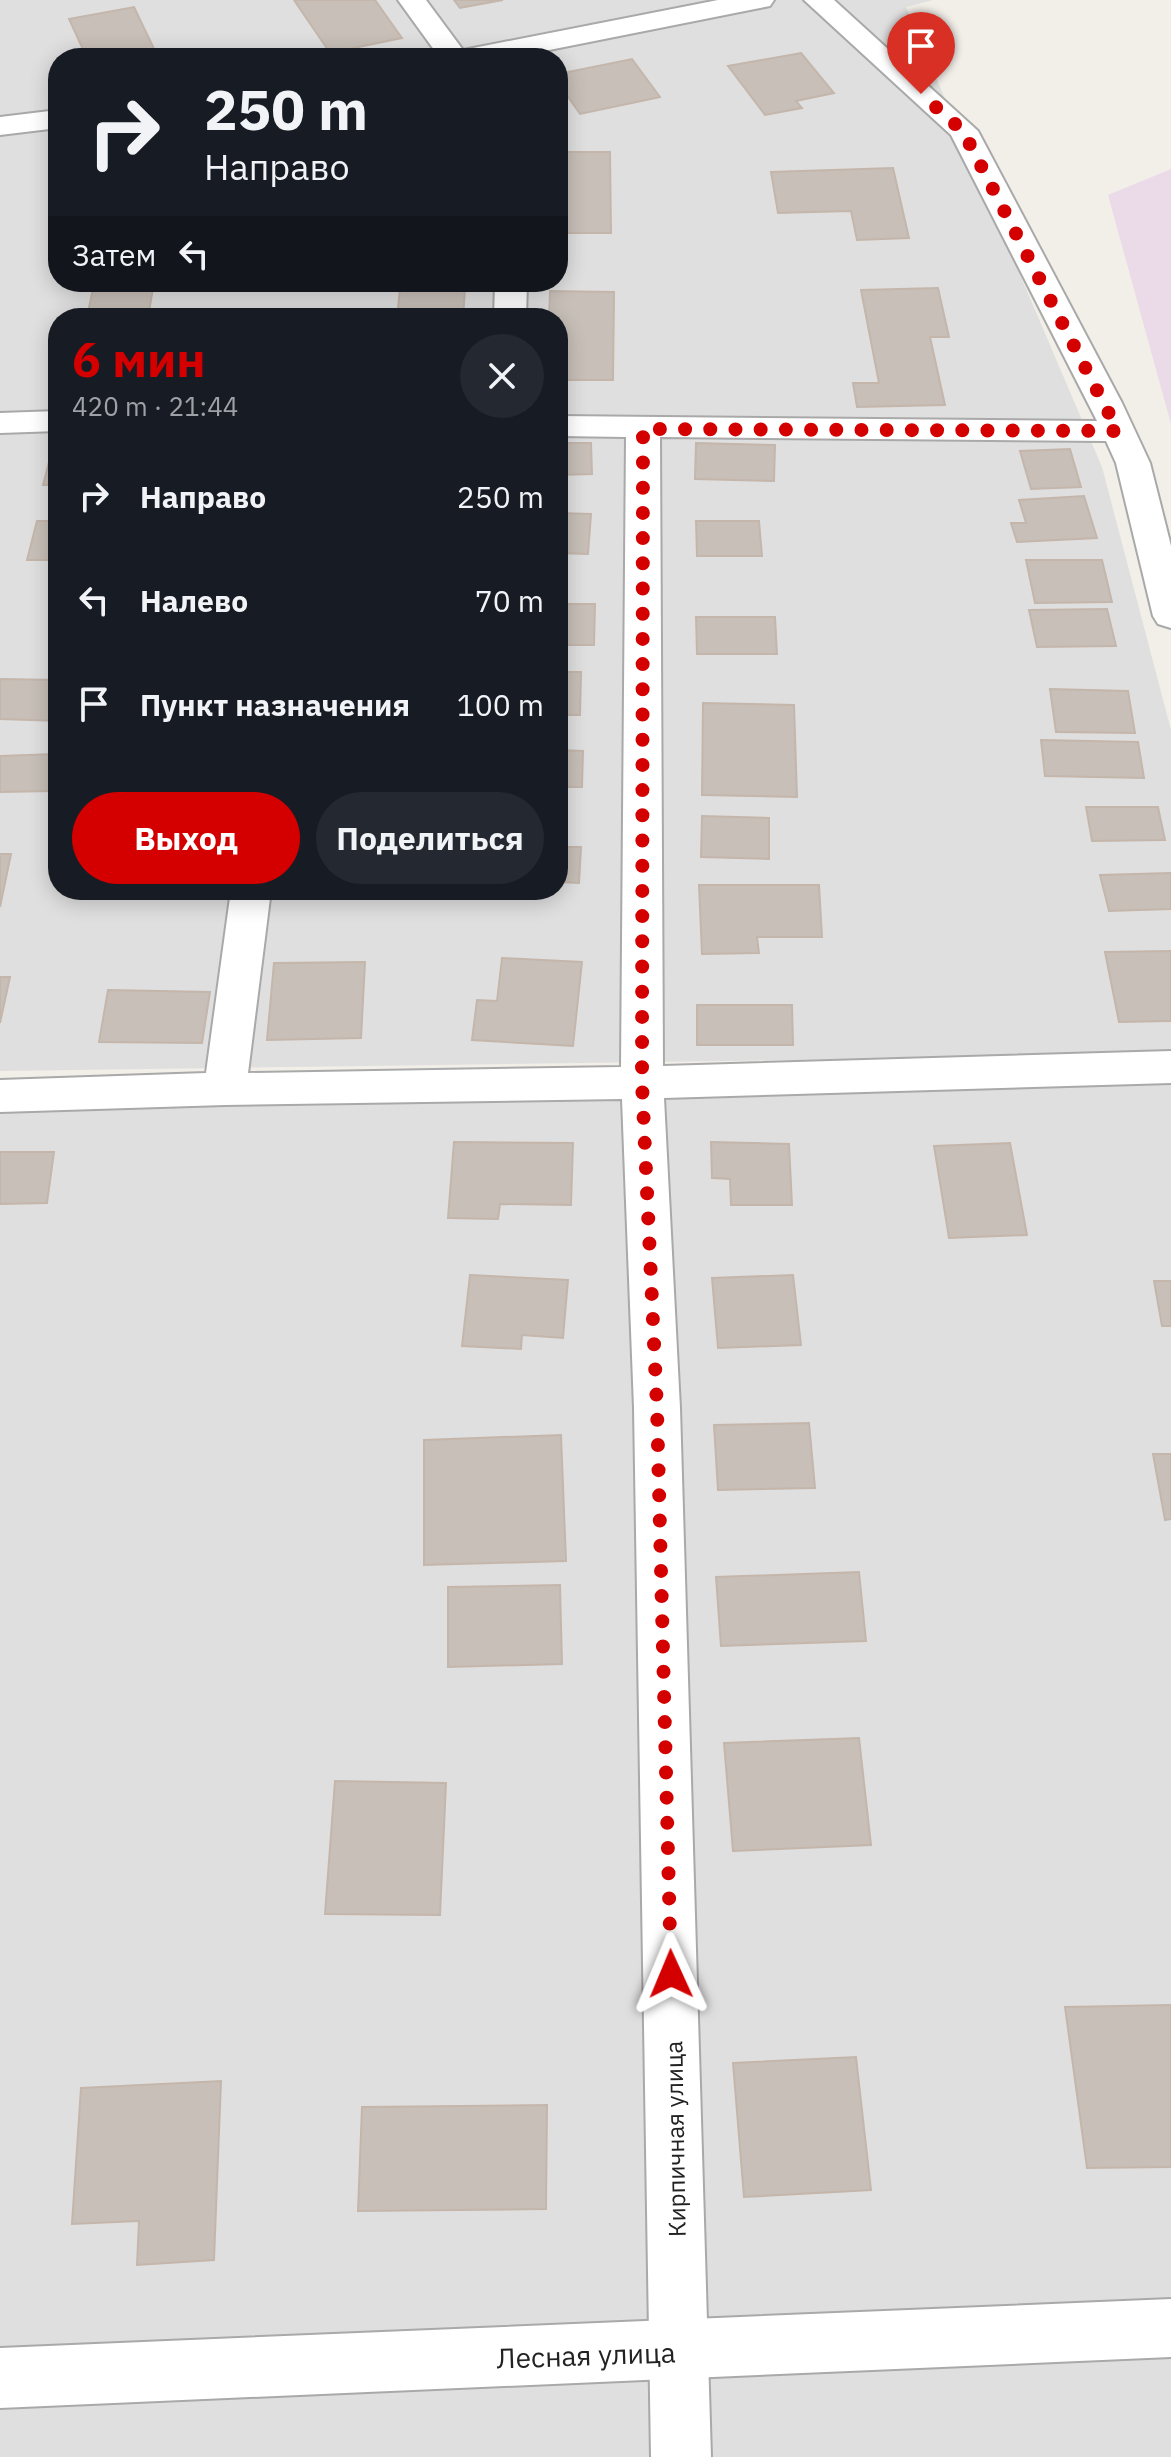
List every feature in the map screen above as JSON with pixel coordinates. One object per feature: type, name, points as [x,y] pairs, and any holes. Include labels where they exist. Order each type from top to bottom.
[{"type":"street","points":[[412,0],[447,48]]},
{"type":"street","points":[[517,48],[760,0]]},
{"type":"street","points":[[818,0],[963,131],[1133,463],[1171,616]]},
{"type":"street","points":[[0,126],[48,120]]},
{"type":"street","points":[[0,423],[48,421]]},
{"type":"street","points":[[568,426],[1118,431]]},
{"type":"street","name":"Кирпичная улица","points":[[643,429],[642,1083],[657,1408],[681,2457]]},
{"type":"street","points":[[225,1089],[250,900]]},
{"type":"street","points":[[0,1096],[225,1089],[642,1083],[1171,1067]]},
{"type":"street","name":"Лесная улица","points":[[0,2378],[1171,2328]]},
{"type":"shaded area","points":[[0,0],[933,0],[906,7],[1102,467],[1171,730],[1171,1055],[0,1071]]},
{"type":"shaded area","points":[[1171,169],[1171,424],[1108,195]]},
{"type":"shaded area","points":[[1171,1080],[1171,2457],[0,2457],[0,1111]]},
{"type":"building","points":[[294,0],[375,0],[402,38],[354,48],[327,48]]},
{"type":"building","points":[[454,0],[503,0],[460,8]]},
{"type":"building","points":[[134,7],[154,48],[82,48],[69,19]]},
{"type":"building","points":[[801,53],[834,93],[796,101],[802,108],[765,115],[728,66]]},
{"type":"building","points":[[632,59],[660,97],[580,114],[568,97],[568,72]]},
{"type":"building","points":[[568,152],[610,152],[611,233],[568,233]]},
{"type":"building","points":[[893,168],[909,238],[857,240],[851,211],[778,213],[771,172]]},
{"type":"building","points":[[938,288],[949,337],[930,337],[945,405],[857,407],[853,383],[879,383],[861,290]]},
{"type":"building","points":[[92,292],[152,292],[150,308],[89,308]]},
{"type":"building","points":[[400,292],[465,292],[464,308],[398,308]]},
{"type":"building","points":[[550,292],[614,292],[613,380],[568,380],[568,308],[549,308]]},
{"type":"building","points":[[568,443],[591,443],[592,474],[568,475]]},
{"type":"building","points":[[696,443],[775,445],[774,481],[695,479]]},
{"type":"building","points":[[1070,449],[1081,487],[1031,489],[1020,451]]},
{"type":"building","points":[[48,466],[48,485],[43,485]]},
{"type":"building","points":[[1084,496],[1097,538],[1017,542],[1011,523],[1026,523],[1019,500]]},
{"type":"building","points":[[568,513],[591,514],[588,554],[568,553]]},
{"type":"building","points":[[37,521],[48,521],[48,560],[27,560]]},
{"type":"building","points":[[696,521],[759,521],[762,556],[697,556]]},
{"type":"building","points":[[1026,560],[1102,560],[1112,602],[1035,603]]},
{"type":"building","points":[[568,604],[595,604],[594,645],[568,645]]},
{"type":"building","points":[[1107,609],[1116,646],[1037,647],[1029,610]]},
{"type":"building","points":[[696,617],[775,617],[777,654],[697,654]]},
{"type":"building","points":[[568,672],[581,672],[580,715],[568,715]]},
{"type":"building","points":[[0,679],[48,680],[48,721],[0,719]]},
{"type":"building","points":[[1050,689],[1128,691],[1135,733],[1056,732]]},
{"type":"building","points":[[703,703],[794,705],[797,797],[702,795]]},
{"type":"building","points":[[1041,740],[1138,742],[1144,778],[1045,776]]},
{"type":"building","points":[[568,750],[583,751],[582,787],[568,787]]},
{"type":"building","points":[[48,754],[48,791],[0,792],[0,756]]},
{"type":"building","points":[[1086,807],[1158,807],[1165,840],[1092,841]]},
{"type":"building","points":[[702,816],[769,818],[769,859],[701,857]]},
{"type":"building","points":[[568,847],[581,847],[579,883],[568,882]]},
{"type":"building","points":[[0,854],[11,854],[0,907]]},
{"type":"building","points":[[1171,873],[1171,909],[1109,911],[1100,875]]},
{"type":"building","points":[[699,885],[819,885],[822,937],[757,937],[759,953],[702,954]]},
{"type":"building","points":[[1171,951],[1171,1021],[1119,1022],[1105,952]]},
{"type":"building","points":[[502,958],[582,962],[573,1046],[472,1040],[477,1000],[497,1001]]},
{"type":"building","points":[[365,962],[361,1038],[267,1040],[274,963]]},
{"type":"building","points":[[0,977],[10,977],[0,1023]]},
{"type":"building","points":[[108,990],[210,992],[202,1043],[99,1042]]},
{"type":"building","points":[[697,1005],[792,1005],[793,1045],[697,1045]]},
{"type":"building","points":[[454,1142],[573,1143],[571,1205],[500,1204],[498,1219],[448,1218]]},
{"type":"building","points":[[711,1142],[789,1144],[792,1205],[731,1205],[730,1179],[712,1178]]},
{"type":"building","points":[[1010,1143],[1027,1235],[949,1238],[934,1146]]},
{"type":"building","points":[[0,1152],[54,1152],[47,1203],[0,1204]]},
{"type":"building","points":[[470,1275],[568,1280],[563,1338],[522,1335],[521,1349],[462,1346]]},
{"type":"building","points":[[793,1275],[801,1345],[718,1348],[712,1278]]},
{"type":"building","points":[[1154,1281],[1171,1281],[1171,1326],[1162,1326]]},
{"type":"building","points":[[809,1423],[815,1488],[718,1490],[714,1425]]},
{"type":"building","points":[[561,1435],[566,1561],[424,1565],[424,1440]]},
{"type":"building","points":[[1153,1454],[1171,1454],[1171,1519],[1165,1520]]},
{"type":"building","points":[[859,1572],[866,1641],[721,1646],[716,1577]]},
{"type":"building","points":[[560,1585],[562,1664],[448,1667],[448,1587]]},
{"type":"building","points":[[859,1738],[871,1845],[733,1851],[724,1743]]},
{"type":"building","points":[[335,1781],[446,1783],[440,1915],[325,1914]]},
{"type":"building","points":[[1171,2005],[1171,2167],[1087,2168],[1065,2007]]},
{"type":"building","points":[[856,2057],[871,2190],[744,2197],[733,2063]]},
{"type":"building","points":[[221,2081],[214,2260],[137,2265],[139,2221],[72,2224],[81,2088]]},
{"type":"building","points":[[547,2105],[546,2209],[358,2211],[362,2107]]},
{"type":"route","points":[[671,1974],[657,1408],[642,1083],[643,429],[1118,431],[963,131],[921,94]]}]
